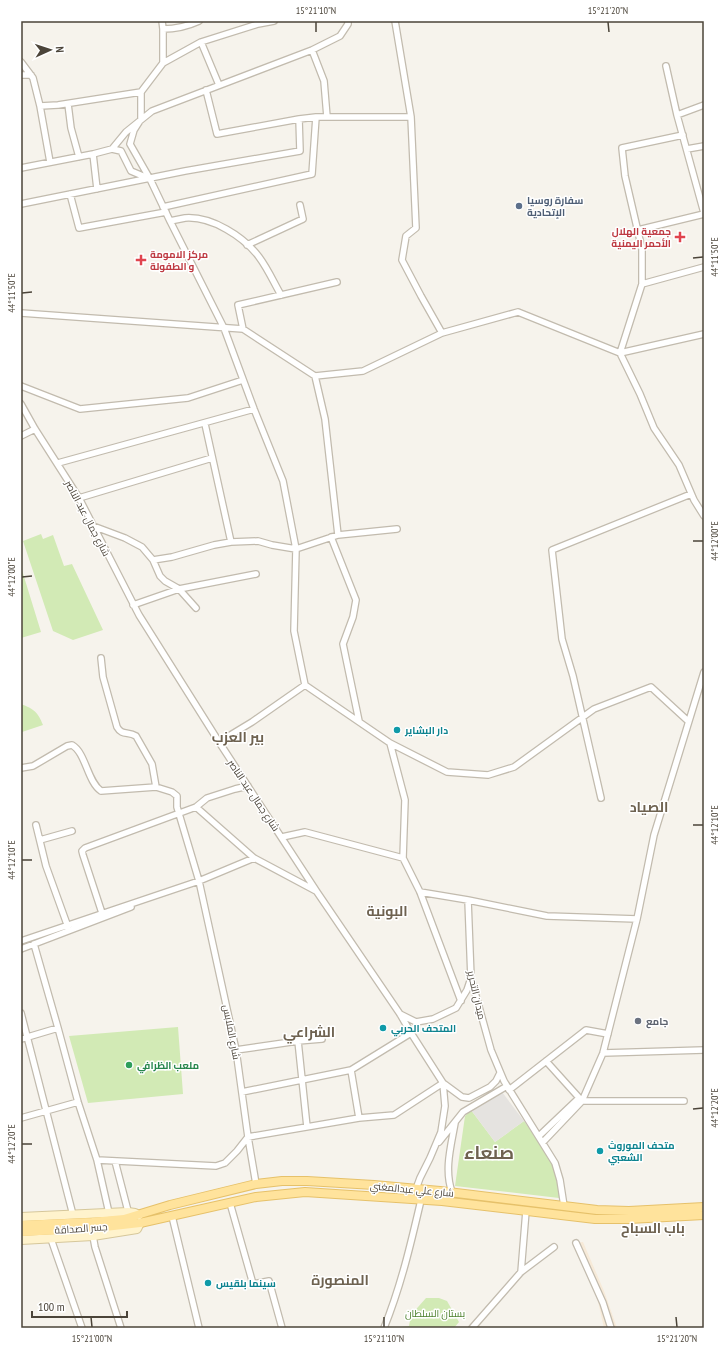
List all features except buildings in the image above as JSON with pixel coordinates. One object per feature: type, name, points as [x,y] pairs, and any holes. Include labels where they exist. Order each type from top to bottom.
[{"type":"main road","name":"شارع علي عبدالمغني","points":[[139,1219],[170,1205],[256,1184],[282,1181],[307,1181],[452,1192],[597,1210],[629,1211],[704,1207]]},
{"type":"main road","name":"شارع علي عبدالمغني","points":[[127,1216],[139,1219],[172,1216],[256,1197],[304,1192],[442,1201],[595,1219],[629,1219],[704,1215]]},
{"type":"main road","points":[[21,1217],[109,1213],[127,1216]]},
{"type":"main road","name":"جسر الصداقة","points":[[21,1225],[92,1222],[127,1216]]},
{"type":"main road","points":[[21,1240],[93,1236],[137,1229],[139,1219]]},
{"type":"main road","name":"جسر الصداقة","points":[[21,1232],[96,1228],[139,1219]]},
{"type":"street","points":[[162,21],[163,63]]},
{"type":"street","points":[[163,29],[174,29],[193,24],[198,21]]},
{"type":"street","points":[[274,21],[258,24],[201,42],[163,63],[141,92],[141,119],[134,130],[130,144],[150,179],[224,328],[254,410],[283,481],[296,549],[294,631],[305,685],[390,743],[447,772],[488,775],[514,767],[594,709],[651,687],[688,721]]},
{"type":"street","points":[[112,149],[126,132],[152,111],[312,50],[340,36],[348,24],[348,21]]},
{"type":"street","points":[[395,21],[411,117],[416,228],[406,236],[402,260],[442,333]]},
{"type":"street","points":[[201,42],[219,85]]},
{"type":"street","points":[[312,50],[324,81],[327,117]]},
{"type":"street","points":[[21,62],[33,78],[40,106],[50,162]]},
{"type":"street","points":[[638,230],[704,213],[677,115],[666,66]]},
{"type":"street","points":[[21,75],[31,75]]},
{"type":"street","points":[[206,90],[216,134],[316,117],[411,117]]},
{"type":"street","points":[[40,106],[68,104],[141,92]]},
{"type":"street","points":[[68,104],[71,128],[79,157]]},
{"type":"street","points":[[677,115],[704,105]]},
{"type":"street","points":[[70,194],[79,228],[312,174],[316,117]]},
{"type":"street","points":[[21,204],[185,171],[300,151],[299,119]]},
{"type":"street","points":[[683,135],[622,148],[626,176],[642,250],[642,284],[620,353],[640,394],[654,428],[679,466],[691,494],[704,516]]},
{"type":"street","points":[[687,149],[704,146]]},
{"type":"street","points":[[21,168],[112,149],[121,151],[131,171],[150,179]]},
{"type":"street","points":[[92,154],[97,189]]},
{"type":"street","points":[[247,245],[303,219],[300,205]]},
{"type":"street","points":[[170,221],[186,218],[220,225],[247,245],[259,257],[281,295]]},
{"type":"street","points":[[642,284],[704,267]]},
{"type":"street","points":[[243,329],[238,304],[337,282]]},
{"type":"street","points":[[21,313],[243,329],[315,376],[363,372],[442,333],[518,312],[620,353],[704,334]]},
{"type":"street","points":[[315,376],[325,419],[338,535]]},
{"type":"street","points":[[21,386],[80,409],[188,398],[243,380]]},
{"type":"street","name":"شارع جمال عبد الناصر","points":[[21,404],[35,429],[79,498],[133,605],[218,742],[400,1014],[411,1034],[443,1083],[445,1106],[443,1123],[416,1189]]},
{"type":"street","points":[[58,463],[254,410]]},
{"type":"street","points":[[204,424],[231,542]]},
{"type":"street","points":[[21,436],[35,429]]},
{"type":"street","points":[[79,498],[212,458]]},
{"type":"street","points":[[601,798],[574,676],[562,639],[552,550],[691,494]]},
{"type":"street","points":[[93,526],[126,538],[142,547],[153,560],[160,576],[179,588],[196,608]]},
{"type":"street","points":[[153,560],[172,557],[214,545],[231,542],[258,541],[296,549],[338,535],[397,529]]},
{"type":"street","points":[[331,537],[356,600],[353,617],[343,644],[359,722]]},
{"type":"street","points":[[133,605],[179,588],[256,574]]},
{"type":"street","points":[[21,768],[30,767],[67,746],[72,745],[78,751],[95,787],[101,792],[156,787],[152,764],[136,736],[132,733],[125,734],[119,731],[103,677],[101,658]]},
{"type":"street","points":[[543,1142],[580,1099],[603,1053],[637,919],[654,835],[704,672]]},
{"type":"street","points":[[218,742],[252,722],[305,685]]},
{"type":"street","points":[[390,743],[405,800],[403,858],[420,892],[461,1001]]},
{"type":"street","points":[[102,913],[83,855],[82,851],[85,848],[196,807],[207,798],[248,786]]},
{"type":"street","name":"شارع الملابس","points":[[156,787],[172,792],[177,796],[177,807],[199,882],[236,1050],[256,1184]]},
{"type":"street","points":[[196,807],[254,858],[317,892]]},
{"type":"street","points":[[36,825],[46,866],[68,927]]},
{"type":"street","points":[[40,840],[72,831]]},
{"type":"street","points":[[282,837],[305,832],[403,858]]},
{"type":"street","points":[[21,941],[68,927],[102,913],[199,882],[254,858]]},
{"type":"street","points":[[21,949],[168,892]]},
{"type":"street","points":[[420,892],[547,916],[637,919]]},
{"type":"street","name":"ميدان التحرير","points":[[468,900],[471,978],[491,1050],[508,1088],[555,1163],[564,1206]]},
{"type":"street","points":[[34,944],[78,1102],[97,1160],[109,1213]]},
{"type":"street","points":[[400,1014],[416,1022],[433,1019],[456,1008],[467,990],[471,978]]},
{"type":"street","points":[[21,1012],[73,1215]]},
{"type":"street","points":[[21,1039],[58,1028]]},
{"type":"street","points":[[433,1150],[455,1121],[468,1109],[508,1088],[586,1030],[608,1034]]},
{"type":"street","points":[[242,1092],[351,1070],[411,1034]]},
{"type":"street","points":[[236,1050],[298,1041],[322,1040]]},
{"type":"street","points":[[298,1041],[307,1127]]},
{"type":"street","points":[[603,1053],[704,1050]]},
{"type":"street","points":[[546,1060],[580,1099]]},
{"type":"street","points":[[351,1070],[360,1118]]},
{"type":"street","points":[[97,1160],[216,1166],[226,1163],[248,1137],[360,1118],[394,1115],[443,1083],[462,1097],[469,1098],[490,1087],[496,1081],[500,1073]]},
{"type":"street","points":[[539,1136],[580,1099],[684,1101]]},
{"type":"street","points":[[21,1118],[78,1102]]},
{"type":"street","points":[[452,1192],[449,1183],[448,1171],[455,1121]]},
{"type":"street","points":[[115,1162],[127,1216]]},
{"type":"street","points":[[384,1328],[395,1302],[411,1246],[421,1200]]},
{"type":"street","points":[[230,1203],[253,1284],[269,1281],[282,1328]]},
{"type":"street","points":[[521,1272],[526,1211]]},
{"type":"street","points":[[172,1216],[199,1328]]},
{"type":"street","points":[[93,1236],[95,1247],[121,1328]]},
{"type":"street","points":[[51,1239],[82,1328]]},
{"type":"street","points":[[576,1243],[603,1303],[611,1328]]},
{"type":"street","points":[[472,1328],[521,1272],[554,1247]]},
{"type":"shaded area","points":[[502,1092],[524,1121],[495,1142],[471,1110]]},
{"type":"shaded area","points":[[583,1242],[604,1291],[617,1328],[604,1328],[597,1297],[572,1243]]},
{"type":"green space","points":[[41,534],[43,539],[53,535],[64,566],[72,564],[103,630],[73,640],[53,631],[23,541]]},
{"type":"green space","points":[[21,567],[41,632],[21,638]]},
{"type":"green space","points":[[21,704],[35,712],[43,725],[22,732],[21,734]]},
{"type":"green space","name":"ملعب الظرافي","points":[[178,1027],[183,1094],[88,1103],[69,1036]]},
{"type":"green space","points":[[471,1110],[495,1142],[524,1121],[553,1162],[559,1181],[559,1198],[455,1186],[465,1116]]},
{"type":"green space","name":"بستان السلطان","points":[[426,1298],[439,1298],[447,1301],[459,1322],[454,1328],[392,1328],[409,1326],[411,1315]]},
{"type":"place","name":"سفارة روسيا الإتحادية","points":[[519,206]]},
{"type":"place","name":"جمعية الهلال الأحمر اليمنية","points":[[680,237]]},
{"type":"place","name":"مركز الامومة و الطفولة","points":[[141,260]]},
{"type":"place","name":"دار البشاير","points":[[397,730]]},
{"type":"place","name":"جامع","points":[[638,1021]]},
{"type":"place","name":"المتحف الحربي","points":[[383,1028]]},
{"type":"place","name":"ملعب الظرافي","points":[[129,1065]]},
{"type":"place","name":"متحف الموروث الشعبي","points":[[600,1151]]},
{"type":"place","name":"سينما بلقيس","points":[[208,1283]]},
{"type":"district","name":"بير العزب","points":[[238,737]]},
{"type":"district","name":"الصياد","points":[[649,807]]},
{"type":"district","name":"البونية","points":[[387,911]]},
{"type":"district","name":"الشراعي","points":[[309,1032]]},
{"type":"district","name":"صنعاء","points":[[489,1153]]},
{"type":"district","name":"باب السباح","points":[[653,1228]]},
{"type":"district","name":"المنصورة","points":[[340,1280]]}]
